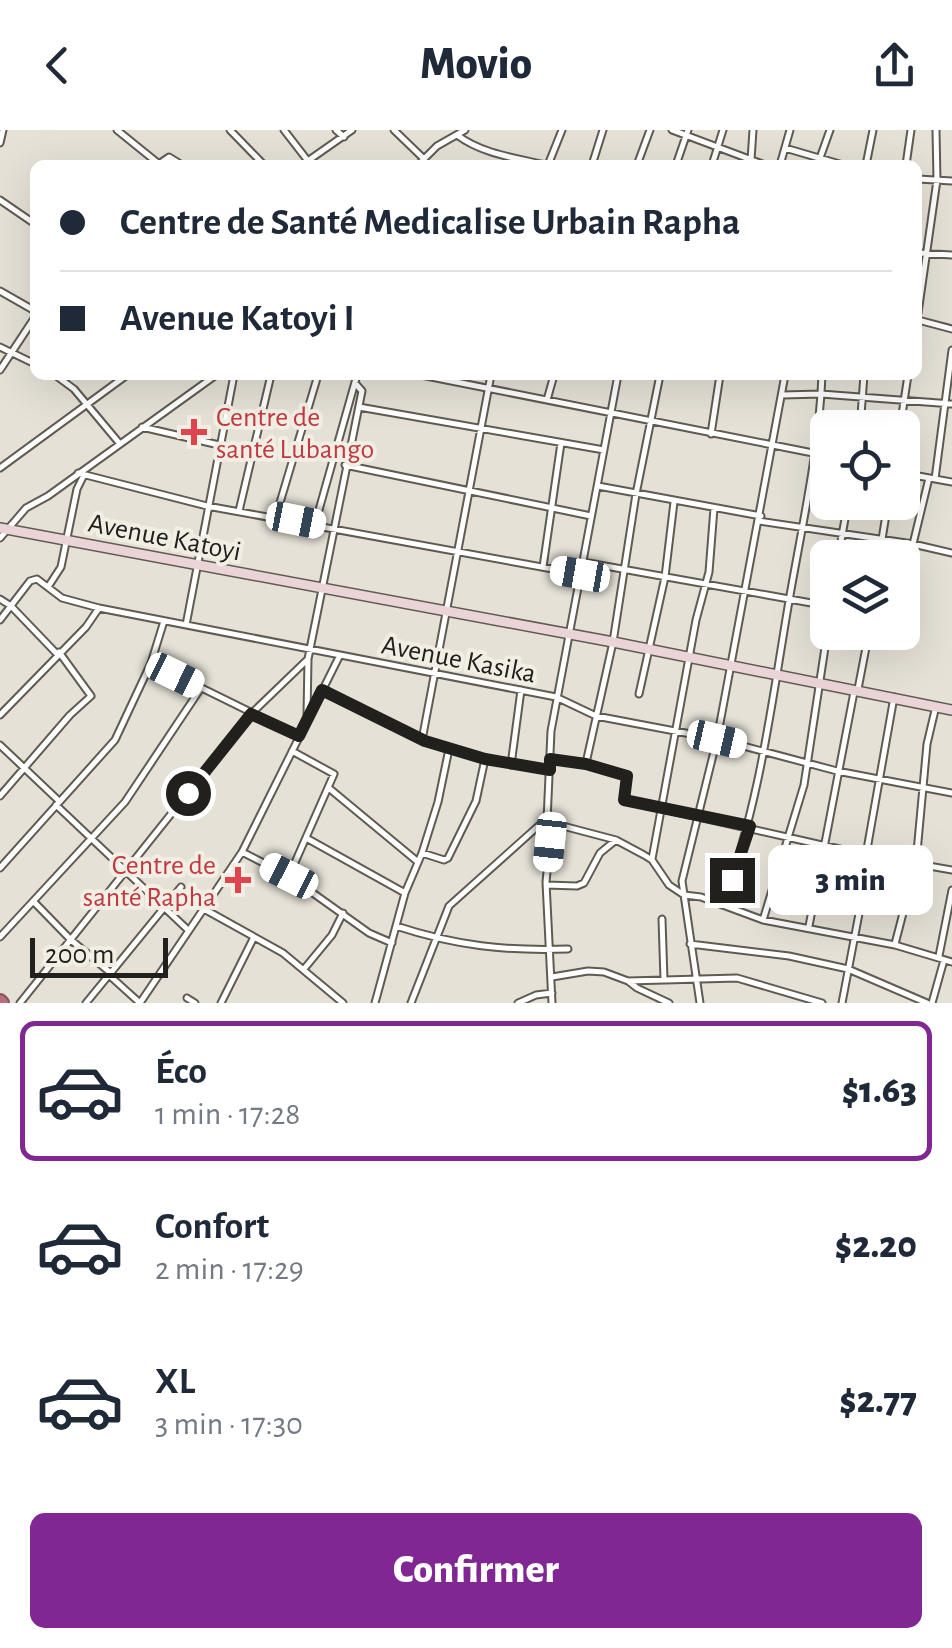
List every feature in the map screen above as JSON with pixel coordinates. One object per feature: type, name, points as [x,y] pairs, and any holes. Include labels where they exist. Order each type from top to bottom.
[{"type":"street","points":[[0,143],[3,130]]},
{"type":"street","points":[[117,130],[152,160]]},
{"type":"street","points":[[230,130],[259,160]]},
{"type":"street","points":[[284,130],[304,160]]},
{"type":"street","points":[[336,130],[344,136]]},
{"type":"street","points":[[310,160],[352,130]]},
{"type":"street","points":[[394,130],[423,158],[465,130]]},
{"type":"street","points":[[444,141],[445,130]]},
{"type":"street","points":[[549,160],[562,130]]},
{"type":"street","points":[[594,160],[603,130]]},
{"type":"street","points":[[639,160],[650,130]]},
{"type":"street","points":[[672,130],[752,160],[753,130]]},
{"type":"street","points":[[714,160],[724,130]]},
{"type":"street","points":[[781,160],[790,130]]},
{"type":"street","points":[[822,160],[830,130]]},
{"type":"street","points":[[867,160],[873,130]]},
{"type":"street","points":[[907,160],[911,130]]},
{"type":"street","points":[[922,289],[937,180],[936,130]]},
{"type":"street","points":[[678,160],[687,133]]},
{"type":"street","points":[[457,134],[468,143],[526,160]]},
{"type":"street","points":[[785,148],[819,160]]},
{"type":"street","points":[[922,179],[952,182]]},
{"type":"street","points":[[0,200],[30,221]]},
{"type":"street","points":[[922,253],[952,255]]},
{"type":"street","points":[[0,291],[30,311]]},
{"type":"street","points":[[922,318],[952,329]]},
{"type":"street","points":[[0,370],[30,322]]},
{"type":"street","points":[[0,348],[30,361]]},
{"type":"street","points":[[915,540],[948,404],[952,350]]},
{"type":"street","points":[[62,380],[120,444]]},
{"type":"street","points":[[0,468],[120,380]]},
{"type":"street","points":[[2,532],[26,508],[81,474],[209,380]]},
{"type":"street","points":[[186,625],[233,380]]},
{"type":"street","points":[[239,511],[270,380]]},
{"type":"street","points":[[276,516],[317,380]]},
{"type":"street","points":[[316,524],[356,380]]},
{"type":"street","points":[[444,380],[810,452]]},
{"type":"street","points":[[422,740],[490,380]]},
{"type":"street","points":[[547,400],[553,380]]},
{"type":"street","points":[[552,1003],[546,884],[556,697],[617,380]]},
{"type":"street","points":[[586,764],[659,380]]},
{"type":"street","points":[[711,434],[719,380]]},
{"type":"street","points":[[700,1003],[682,882],[717,739],[785,380]]},
{"type":"street","points":[[820,410],[822,380]]},
{"type":"street","points":[[862,410],[864,380]]},
{"type":"street","points":[[903,410],[907,380]]},
{"type":"street","points":[[307,718],[308,659],[362,390],[356,384]]},
{"type":"street","points":[[782,395],[821,394],[948,404]]},
{"type":"street","points":[[359,407],[604,450]]},
{"type":"street","points":[[142,427],[219,445]]},
{"type":"street","points":[[543,567],[561,444]]},
{"type":"street","points":[[346,465],[591,516]]},
{"type":"street","points":[[81,474],[207,506],[580,574]]},
{"type":"street","points":[[0,620],[34,579],[48,587],[62,567],[81,474]]},
{"type":"street","points":[[920,477],[952,482]]},
{"type":"street","points":[[722,905],[750,826],[810,484]]},
{"type":"street","points":[[598,486],[881,540],[885,520]]},
{"type":"street","points":[[639,694],[664,577],[674,502]]},
{"type":"street","points":[[652,860],[706,585],[714,508]]},
{"type":"street","points":[[841,540],[845,520]]},
{"type":"street","name":"Avenue Katoyi","points":[[2,532],[67,540],[650,649],[952,710]]},
{"type":"street","points":[[920,545],[952,553]]},
{"type":"street","points":[[583,562],[810,603]]},
{"type":"street","name":"Avenue Kasika","points":[[48,587],[62,598],[99,608],[556,697],[596,716],[717,739],[837,771],[952,793]]},
{"type":"street","points":[[0,599],[58,653],[91,696],[0,796]]},
{"type":"street","points":[[0,714],[86,627],[99,608]]},
{"type":"street","points":[[0,868],[115,740],[152,663],[164,622]]},
{"type":"street","points":[[763,920],[804,785],[824,650]]},
{"type":"street","points":[[808,928],[837,771],[865,650]]},
{"type":"street","points":[[35,902],[140,1003],[242,852],[340,655]]},
{"type":"street","points":[[20,1003],[251,714],[308,659]]},
{"type":"street","points":[[152,663],[299,736]]},
{"type":"street","points":[[0,937],[125,802],[201,688]]},
{"type":"street","points":[[322,690],[422,740],[485,759],[550,770]]},
{"type":"street","points":[[511,764],[521,690]]},
{"type":"street","points":[[842,1003],[894,697]]},
{"type":"street","points":[[895,945],[916,863],[927,744],[936,706]]},
{"type":"street","points":[[0,745],[27,768],[92,841],[189,931]]},
{"type":"street","points":[[375,1003],[450,749]]},
{"type":"street","points":[[289,876],[334,773],[292,751]]},
{"type":"street","points":[[422,854],[447,860],[476,801],[485,759]]},
{"type":"street","points":[[550,759],[627,776],[624,800],[868,856],[952,870]]},
{"type":"street","points":[[330,788],[418,862]]},
{"type":"street","points":[[411,1003],[449,906],[526,834],[550,821],[616,840],[652,860],[666,882],[684,895],[763,920],[856,936],[952,962]]},
{"type":"street","points":[[308,838],[405,892]]},
{"type":"street","points":[[546,884],[584,883],[600,853],[616,840]]},
{"type":"street","points":[[242,852],[289,876],[369,933],[392,943]]},
{"type":"street","points":[[86,1003],[181,887]]},
{"type":"street","points":[[690,944],[790,956],[848,969],[929,1003],[952,890]]},
{"type":"street","points":[[204,910],[283,952],[343,1003]]},
{"type":"street","points":[[304,969],[324,946],[343,913]]},
{"type":"street","points":[[662,919],[664,980]]},
{"type":"street","points":[[396,926],[498,950],[568,948]]},
{"type":"street","points":[[233,1003],[223,1000],[254,937]]},
{"type":"street","points":[[552,978],[604,972],[628,980],[747,980],[822,1003]]},
{"type":"street","points":[[628,980],[636,988],[669,1003]]},
{"type":"street","points":[[518,1003],[536,995],[552,994]]},
{"type":"street","points":[[187,998],[195,1003]]},
{"type":"place","name":"Centre de santé Lubango","points":[[194,432]]},
{"type":"place","name":"Centre de santé Rapha","points":[[238,880]]},
{"type":"route","points":[[188,793],[251,714],[299,736],[322,690],[437,745],[485,759],[550,770],[550,759],[586,764],[627,776],[624,800],[750,826],[732,880]]}]
